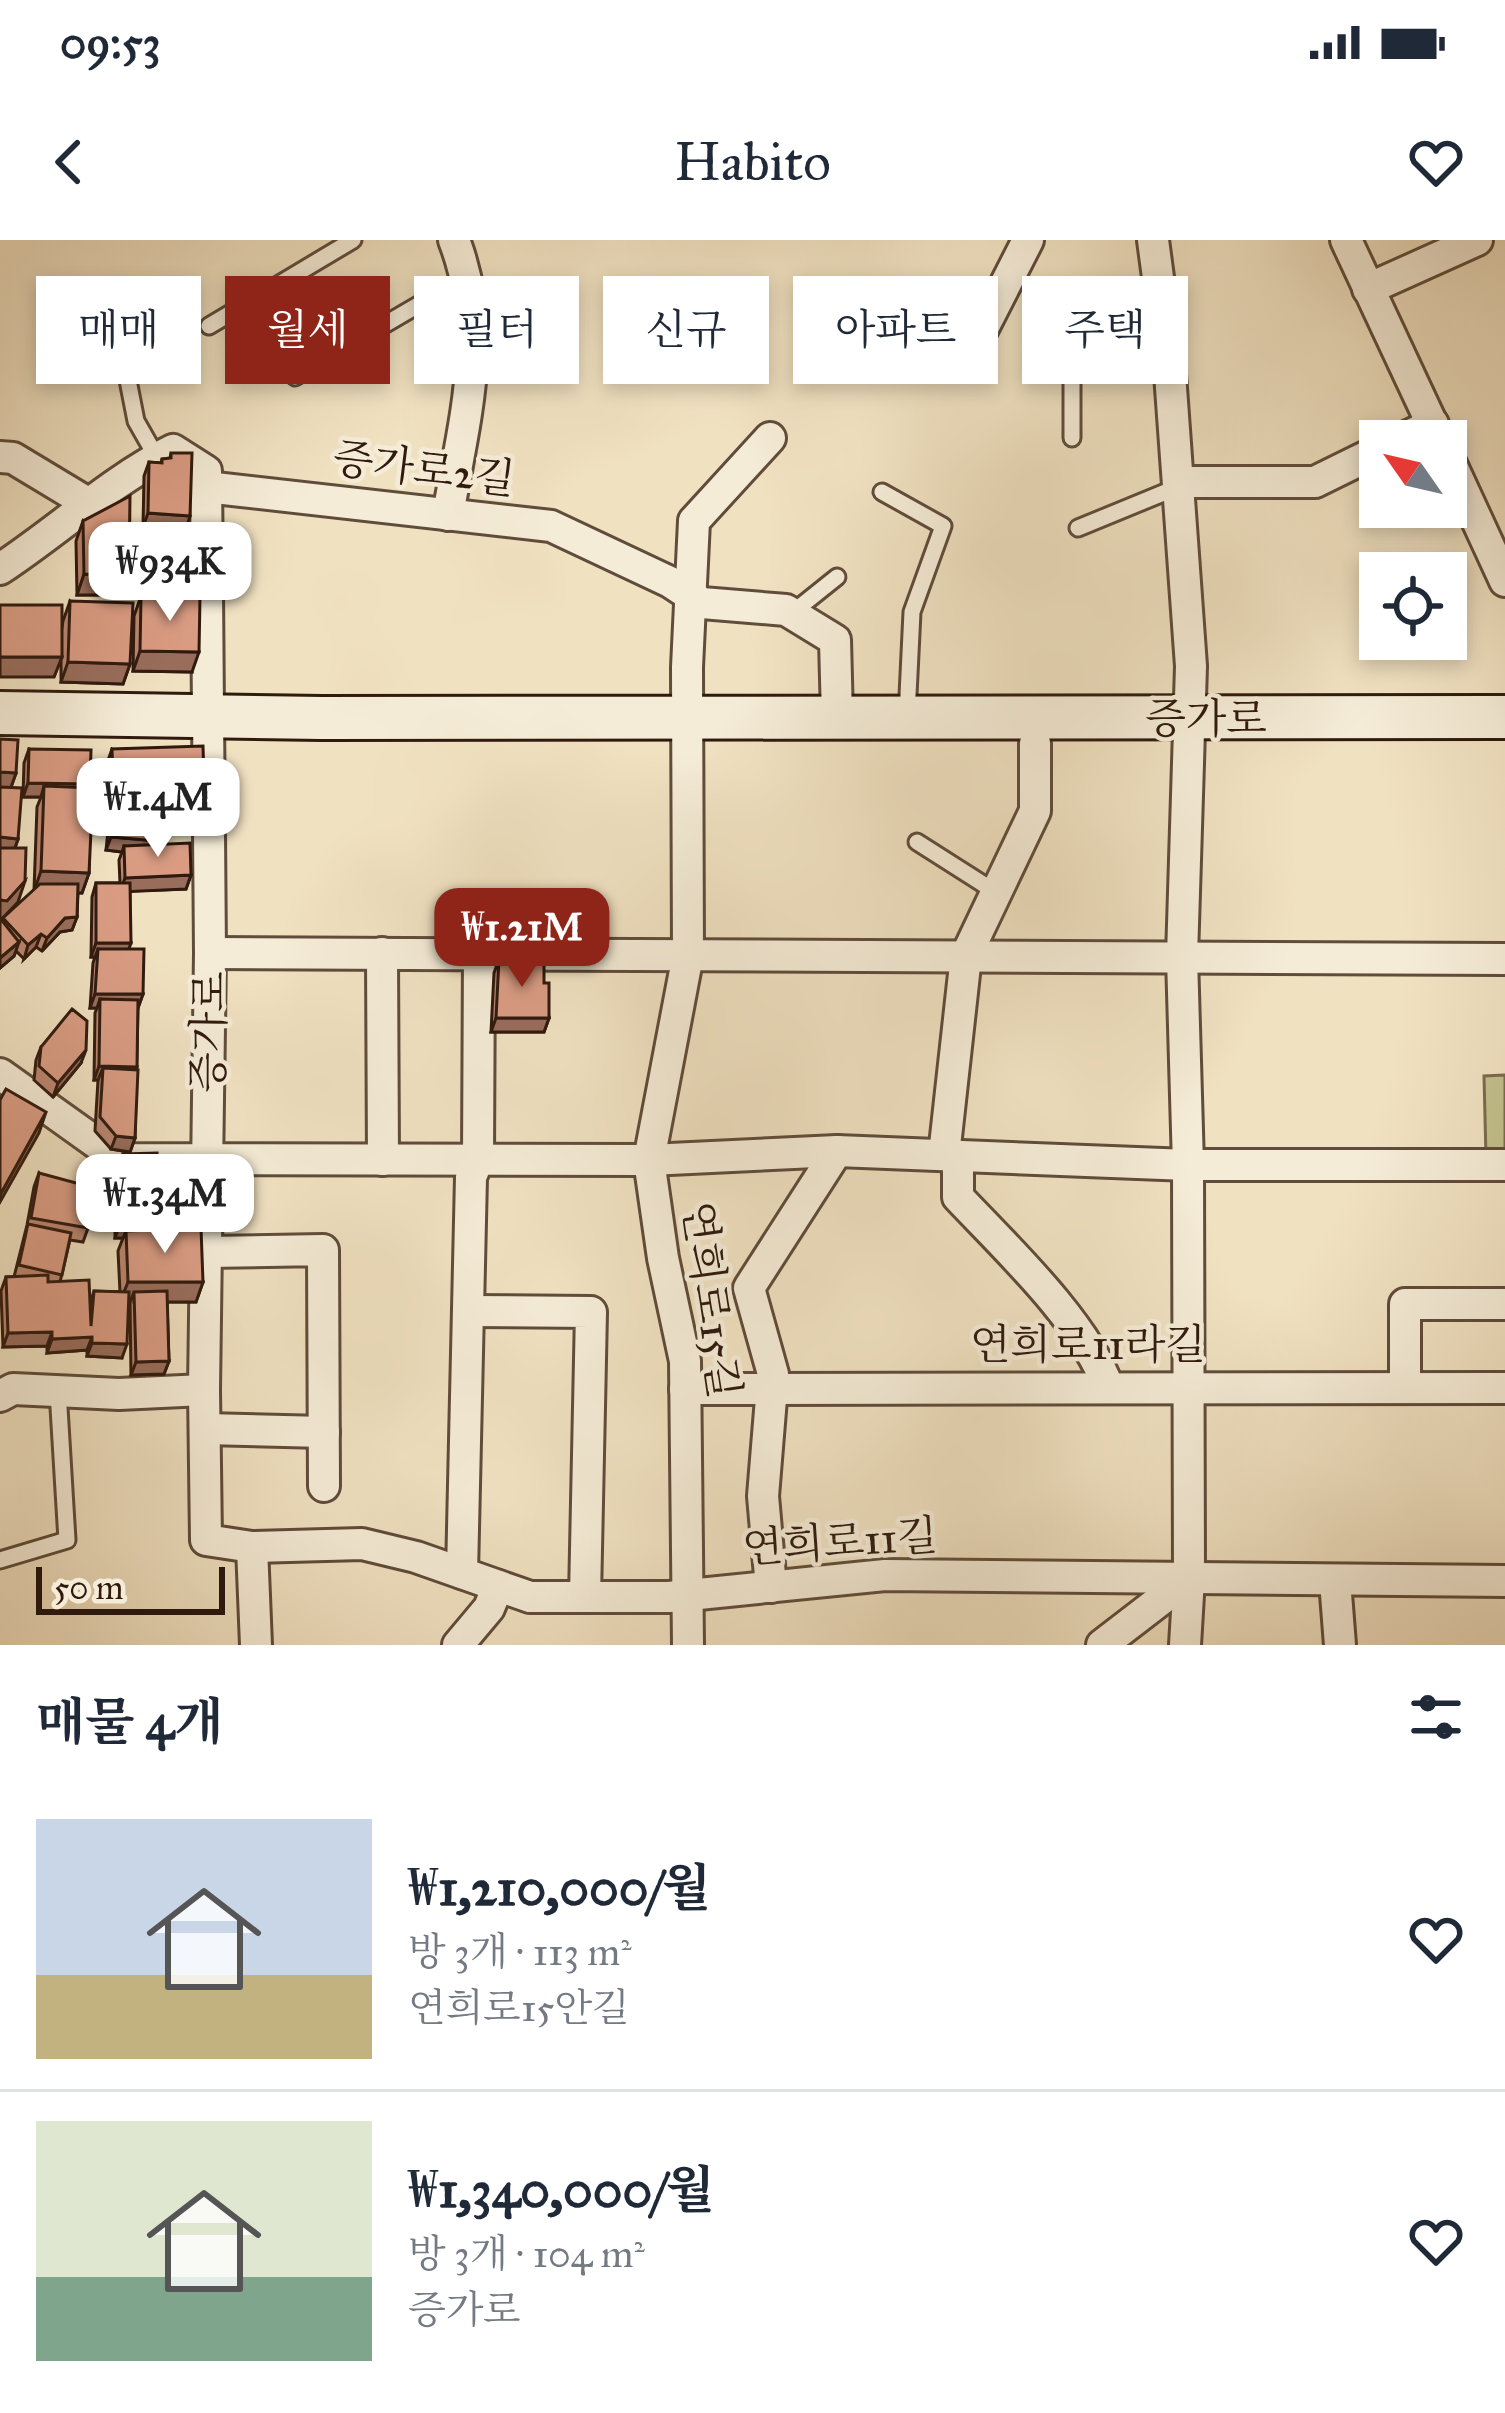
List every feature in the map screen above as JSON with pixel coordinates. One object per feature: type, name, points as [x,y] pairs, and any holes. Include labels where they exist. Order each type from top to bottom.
[{"type":"main road","name":"증가로","points":[[0,713],[209,729]]},
{"type":"main road","name":"증가로","points":[[689,728],[908,716],[1505,742]]},
{"type":"main road","name":"증가로","points":[[0,738],[209,729],[689,728],[1035,743],[1190,730],[1505,717]]},
{"type":"street","points":[[998,299],[1028,240]]},
{"type":"street","points":[[1153,240],[1158,276]]},
{"type":"street","points":[[1346,240],[1431,420]]},
{"type":"street","points":[[1368,289],[1477,240]]},
{"type":"street","points":[[448,515],[474,358],[465,256]]},
{"type":"street","points":[[1171,384],[1191,666],[1182,957],[1188,1165],[1185,1645]]},
{"type":"street","points":[[650,1160],[688,955],[689,596],[694,521],[770,438]]},
{"type":"street","points":[[0,569],[173,449],[206,472],[206,487]]},
{"type":"street","points":[[0,458],[13,458],[91,505]]},
{"type":"street","points":[[1178,487],[1190,482],[1315,482],[1359,460]]},
{"type":"street","name":"증가로2길","points":[[206,487],[551,526],[670,582],[689,596]]},
{"type":"street","name":"증가로","points":[[206,487],[210,953],[206,1540]]},
{"type":"street","points":[[1467,499],[1505,581]]},
{"type":"street","points":[[689,596],[702,603],[792,614],[835,640],[837,717]]},
{"type":"street","points":[[1035,743],[1035,811],[966,956],[951,1155],[958,1197],[1097,1359],[1108,1387]]},
{"type":"street","points":[[210,953],[1505,959]]},
{"type":"street","points":[[382,953],[383,1160]]},
{"type":"street","points":[[462,1573],[471,1177],[478,1160],[478,954]]},
{"type":"street","name":"연희로15길","points":[[0,1074],[119,1159],[650,1160],[837,1151],[1188,1165],[1505,1165]]},
{"type":"street","name":"연희로15길","points":[[771,1389],[773,1375],[749,1288],[837,1151]]},
{"type":"street","name":"연희로15길","points":[[650,1160],[663,1258],[685,1361],[688,1645]]},
{"type":"street","points":[[206,1252],[323,1250],[324,1486]]},
{"type":"street","points":[[1405,1388],[1405,1304],[1505,1304]]},
{"type":"street","points":[[468,1311],[591,1312],[585,1597]]},
{"type":"street","name":"연희로11라길","points":[[685,1389],[1505,1388]]},
{"type":"street","points":[[0,1396],[13,1389],[204,1390]]},
{"type":"street","points":[[771,1389],[763,1496],[771,1587]]},
{"type":"street","points":[[205,1429],[324,1432]]},
{"type":"street","name":"연희로11길","points":[[206,1540],[252,1547],[362,1544],[530,1597],[685,1595],[886,1575],[1505,1581]]},
{"type":"street","points":[[252,1547],[256,1645]]},
{"type":"street","points":[[1102,1645],[1189,1578]]},
{"type":"street","points":[[1335,1581],[1340,1645]]},
{"type":"street","points":[[458,1645],[489,1609],[498,1586]]},
{"type":"lane","points":[[209,326],[353,240]]},
{"type":"lane","points":[[390,310],[465,256]]},
{"type":"lane","points":[[129,384],[136,421],[157,458]]},
{"type":"lane","points":[[1072,384],[1072,438]]},
{"type":"lane","points":[[1078,527],[1178,487]]},
{"type":"lane","points":[[882,492],[943,526],[912,612],[908,716]]},
{"type":"lane","points":[[792,614],[837,577]]},
{"type":"lane","points":[[916,842],[994,891]]},
{"type":"lane","points":[[0,1560],[67,1540],[58,1391]]},
{"type":"shaded area","points":[[1505,1075],[1505,1157],[1486,1158],[1484,1076]]},
{"type":"building","points":[[171,453],[192,453],[190,516],[148,513],[149,462],[162,463]]},
{"type":"building","points":[[130,496],[129,575],[84,574],[83,521]]},
{"type":"building","points":[[197,531],[199,582],[149,585],[146,534]]},
{"type":"building","points":[[141,596],[200,597],[199,652],[140,651]]},
{"type":"building","points":[[70,601],[133,603],[130,664],[68,662]]},
{"type":"building","points":[[0,605],[62,605],[62,657],[0,657]]},
{"type":"building","points":[[0,739],[18,740],[16,773],[0,772]]},
{"type":"building","points":[[203,746],[204,780],[113,783],[112,749]]},
{"type":"building","points":[[29,749],[91,750],[90,784],[28,783]]},
{"type":"building","points":[[44,786],[93,788],[89,873],[41,871]]},
{"type":"building","points":[[0,787],[22,788],[18,839],[0,837]]},
{"type":"building","points":[[115,793],[162,797],[158,841],[111,837]]},
{"type":"building","points":[[190,843],[191,875],[125,878],[124,846]]},
{"type":"building","points":[[0,848],[26,848],[25,881],[7,901],[0,900]]},
{"type":"building","points":[[96,883],[130,883],[131,943],[96,943]]},
{"type":"building","points":[[40,884],[78,884],[77,917],[65,918],[47,938],[41,934],[28,945],[3,918]]},
{"type":"building","points":[[0,918],[19,942],[0,958]]},
{"type":"building","points":[[98,949],[144,949],[143,994],[95,994]]},
{"type":"building","points":[[499,959],[544,959],[549,1018],[496,1018]]},
{"type":"building","points":[[100,999],[138,1000],[137,1067],[99,1066]]},
{"type":"building","points":[[72,1009],[87,1021],[86,1050],[58,1083],[39,1066],[41,1047]]},
{"type":"building","points":[[103,1068],[138,1070],[135,1138],[116,1136],[100,1117]]},
{"type":"building","points":[[6,1089],[46,1112],[0,1195],[0,1100]]},
{"type":"building","points":[[157,1153],[157,1165],[166,1165],[167,1194],[177,1194],[177,1216],[122,1218],[123,1154]]},
{"type":"building","points":[[39,1173],[95,1188],[88,1228],[31,1218]]},
{"type":"building","points":[[28,1224],[71,1233],[62,1275],[19,1265]]},
{"type":"building","points":[[201,1228],[203,1282],[128,1282],[126,1231]]},
{"type":"building","points":[[48,1275],[48,1282],[89,1280],[91,1326],[94,1291],[129,1292],[127,1344],[92,1343],[92,1337],[52,1339],[52,1332],[8,1333],[6,1277]]},
{"type":"building","points":[[167,1291],[169,1361],[136,1362],[134,1292]]}]
